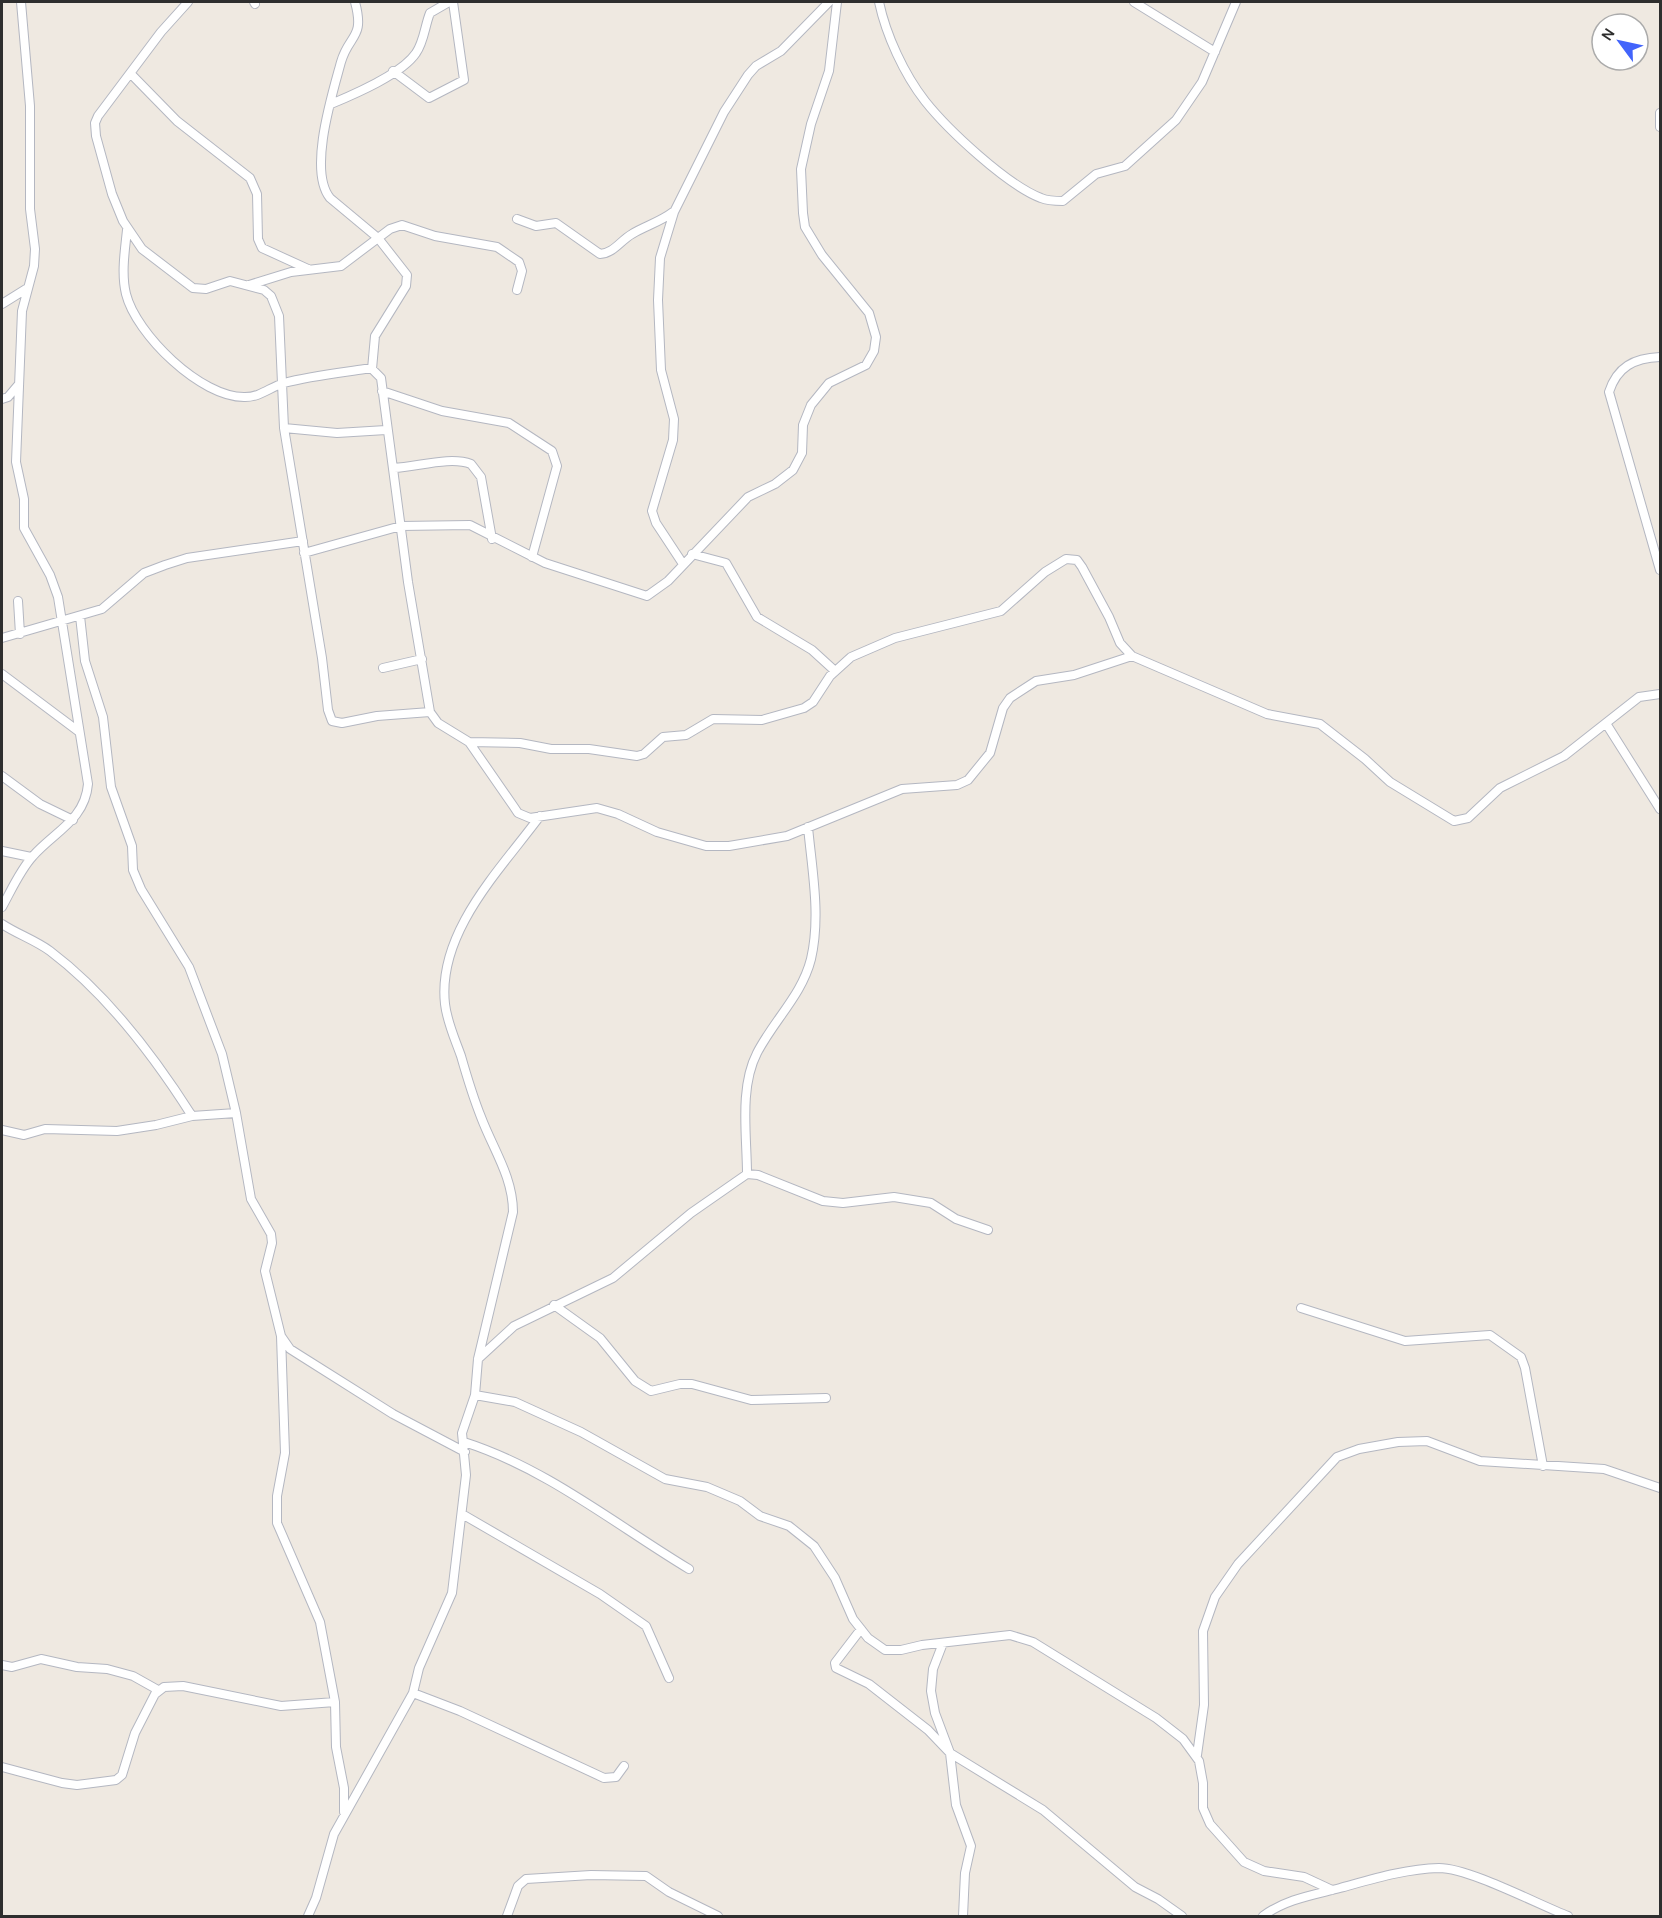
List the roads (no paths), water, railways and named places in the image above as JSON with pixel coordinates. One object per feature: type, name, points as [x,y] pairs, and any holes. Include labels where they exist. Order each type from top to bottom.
[{"type":"street","points":[[2,907],[31,857],[73,820],[84,801],[88,784],[62,623],[50,575],[30,541],[22,520],[24,499],[16,462],[20,423],[17,399],[20,384],[20,336],[26,289],[34,266],[35,249],[30,209],[30,106],[21,2]]},
{"type":"street","points":[[188,2],[161,32],[95,123],[98,148],[112,194],[127,229],[142,249],[188,286],[206,289],[230,281],[267,291],[276,304],[279,316],[284,428],[322,658],[328,710],[332,721],[342,723],[377,716],[430,712]]},
{"type":"street","points":[[355,2],[358,14],[357,34],[342,60],[320,160],[323,190],[338,206],[378,238],[408,278],[406,286],[375,336],[372,369]]},
{"type":"street","points":[[332,104],[368,88],[417,52],[430,12],[451,2],[464,80],[429,98],[393,71]]},
{"type":"street","points":[[683,564],[656,523],[652,511],[674,440],[674,418],[661,370],[658,300],[660,258],[674,212],[724,112],[748,75],[756,66],[781,51],[829,2]]},
{"type":"street","points":[[304,553],[401,526],[470,525],[492,538],[558,568],[625,587],[642,596],[653,594],[748,497],[775,484],[793,470],[802,453],[803,425],[816,398],[829,383],[866,365],[874,351],[876,337],[869,313],[822,255],[805,226],[803,213],[801,168],[811,124],[829,71],[837,2]]},
{"type":"street","points":[[879,2],[896,48],[925,101],[971,148],[1030,192],[1051,201],[1063,201],[1096,174],[1125,166],[1176,120],[1189,103],[1215,52],[1236,2]]},
{"type":"street","points":[[1134,2],[1215,52]]},
{"type":"street","points":[[131,74],[177,121],[250,178],[257,194],[258,239],[262,248],[310,270]]},
{"type":"street","points":[[1660,113],[1660,128]]},
{"type":"street","points":[[517,219],[536,226],[556,223],[600,254],[611,252],[634,233],[658,223],[674,212]]},
{"type":"street","points":[[248,285],[346,264],[378,238],[402,225],[435,236],[489,244],[519,262],[522,271],[516,291]]},
{"type":"street","points":[[127,229],[124,264],[126,296],[161,349],[190,375],[235,396],[259,396],[282,384],[372,369]]},
{"type":"street","points":[[2,304],[26,289]]},
{"type":"street","points":[[1660,357],[1635,361],[1619,371],[1609,392],[1629,455],[1640,509],[1660,570]]},
{"type":"street","points":[[372,369],[381,378],[386,430],[394,468],[430,712],[438,723],[468,742],[518,813],[530,818],[597,808],[618,814],[657,832],[706,846],[729,846],[787,836],[902,789],[957,785],[968,780],[990,753],[1003,708],[1010,698],[1036,681],[1074,675],[1132,656]]},
{"type":"street","points":[[2,399],[8,397],[20,384]]},
{"type":"street","points":[[382,391],[442,411],[503,421],[526,432],[554,453],[557,466],[532,557]]},
{"type":"street","points":[[284,428],[337,433],[386,430]]},
{"type":"street","points":[[394,468],[446,462],[471,464],[481,477],[492,538]]},
{"type":"street","points":[[2,638],[62,623],[102,609],[144,573],[165,565],[187,558],[303,541]]},
{"type":"street","points":[[692,554],[726,562],[757,617],[812,650],[835,671]]},
{"type":"street","points":[[468,742],[520,743],[551,749],[589,749],[637,756],[644,754],[663,737],[686,735],[713,719],[762,720],[804,708],[813,702],[835,671],[851,657],[895,638],[1001,611],[1045,572],[1066,559],[1077,560],[1082,567],[1109,616],[1120,643],[1132,656],[1267,714],[1320,724],[1390,782],[1454,821],[1468,819],[1500,788],[1564,756],[1607,725],[1639,697],[1660,694]]},
{"type":"street","points":[[18,602],[20,634]]},
{"type":"street","points":[[80,616],[85,661],[103,717],[111,787],[134,853],[133,870],[141,889],[189,967],[222,1054],[236,1113],[250,1199],[271,1234],[266,1271],[281,1336],[285,1453],[277,1496],[277,1523],[320,1622],[335,1702],[336,1747],[344,1788],[344,1816]]},
{"type":"street","points":[[383,668],[422,659]]},
{"type":"street","points":[[2,674],[78,731]]},
{"type":"street","points":[[1607,725],[1660,809]]},
{"type":"street","points":[[2,776],[40,804],[73,820]]},
{"type":"street","points":[[308,1917],[316,1898],[334,1834],[413,1693],[419,1668],[452,1593],[462,1514],[465,1452],[462,1433],[475,1395],[478,1359],[513,1212],[513,1195],[501,1158],[469,1087],[447,1016],[446,976],[456,939],[471,910],[540,816]]},
{"type":"street","points":[[747,1174],[747,1082],[750,1069],[758,1052],[803,983],[811,959],[816,925],[808,827]]},
{"type":"street","points":[[2,851],[31,857]]},
{"type":"street","points":[[2,924],[47,949],[95,992],[152,1058],[192,1116]]},
{"type":"street","points":[[2,1130],[24,1135],[45,1129],[126,1130],[192,1116],[236,1113]]},
{"type":"street","points":[[478,1359],[514,1326],[613,1278],[691,1213],[747,1174],[758,1175],[823,1201],[843,1203],[894,1197],[931,1203],[956,1219],[988,1230]]},
{"type":"street","points":[[554,1305],[600,1338],[635,1381],[651,1391],[680,1384],[692,1384],[751,1400],[826,1398]]},
{"type":"street","points":[[1301,1308],[1405,1341],[1490,1335],[1511,1348],[1521,1357],[1525,1368],[1543,1466]]},
{"type":"street","points":[[281,1336],[290,1348],[340,1381],[402,1419],[465,1452]]},
{"type":"street","points":[[475,1395],[515,1402],[581,1432],[665,1479],[707,1487],[740,1501],[760,1516],[789,1526],[814,1546],[835,1578],[847,1608],[861,1629],[875,1644],[891,1651],[1015,1635],[1033,1642],[1156,1718],[1183,1739],[1197,1756]]},
{"type":"street","points":[[1332,1890],[1297,1875],[1264,1871],[1244,1862],[1225,1844],[1210,1824],[1203,1808],[1203,1783],[1197,1756],[1204,1706],[1203,1631],[1208,1613],[1238,1564],[1331,1462],[1359,1449],[1398,1442],[1427,1441],[1480,1461],[1604,1469],[1660,1488]]},
{"type":"street","points":[[464,1442],[490,1450],[540,1475],[689,1569]]},
{"type":"street","points":[[462,1514],[600,1594],[646,1626],[669,1678]]},
{"type":"street","points":[[861,1629],[834,1666],[878,1691],[928,1730],[950,1753],[1043,1810],[1135,1887],[1158,1899],[1182,1917]]},
{"type":"street","points":[[943,1643],[933,1669],[931,1691],[935,1713],[950,1753],[956,1804],[971,1846],[965,1873],[963,1917]]},
{"type":"street","points":[[2,1665],[12,1667],[41,1659],[70,1666],[107,1669],[133,1676],[158,1690],[183,1686],[281,1706],[335,1702]]},
{"type":"street","points":[[2,1767],[78,1785],[116,1780],[122,1775],[135,1733],[158,1690]]},
{"type":"street","points":[[413,1693],[460,1711],[604,1778],[616,1777],[624,1766]]},
{"type":"street","points":[[1263,1917],[1281,1905],[1388,1874],[1441,1868],[1474,1875],[1568,1917]]},
{"type":"street","points":[[507,1917],[518,1886],[526,1879],[591,1875],[646,1876],[669,1892],[699,1904],[718,1917]]},
{"type":"street","points":[[315,1917],[316,1898]]}]
